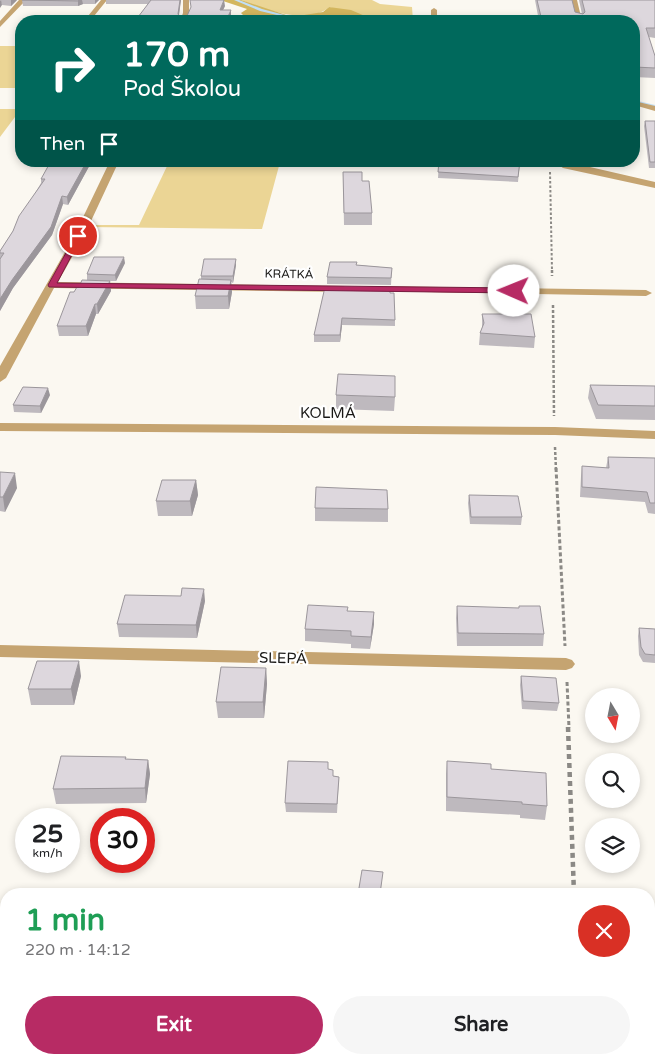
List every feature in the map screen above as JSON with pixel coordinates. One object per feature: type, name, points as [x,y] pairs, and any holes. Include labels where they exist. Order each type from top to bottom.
[{"type":"street","points":[[0,25],[23,0]]},
{"type":"street","points":[[92,15],[104,0]]},
{"type":"street","points":[[185,15],[186,0]]},
{"type":"street","points":[[574,0],[578,15]]},
{"type":"street","points":[[434,10],[434,15]]},
{"type":"street","points":[[640,104],[655,108]]},
{"type":"street","points":[[0,378],[18,342],[52,285],[112,167]]},
{"type":"street","points":[[571,167],[655,185]]},
{"type":"street","name":"KRÁTKÁ","points":[[52,285],[646,293]]},
{"type":"street","name":"KOLMÁ","points":[[0,427],[555,431],[655,435]]},
{"type":"street","name":"SLEPÁ","points":[[0,651],[566,664]]},
{"type":"path","points":[[553,167],[555,431],[574,888]]},
{"type":"shaded area","points":[[220,0],[241,0],[286,15],[243,15],[241,13],[247,9]]},
{"type":"shaded area","points":[[241,0],[372,0],[380,4],[412,7],[413,15],[358,15],[329,7],[320,13],[292,15],[262,8]]},
{"type":"shaded area","points":[[329,7],[351,10],[363,15],[304,15],[323,12]]},
{"type":"shaded area","points":[[0,46],[15,46],[15,88],[0,88]]},
{"type":"shaded area","points":[[0,109],[15,109],[15,117],[0,137]]},
{"type":"shaded area","points":[[167,167],[279,167],[262,229],[88,227],[89,225],[139,225]]},
{"type":"building","points":[[22,0],[79,0],[78,1]]},
{"type":"building","points":[[151,0],[180,0],[179,15],[140,15]]},
{"type":"building","points":[[190,0],[224,0],[220,10],[231,10],[229,15],[187,15],[191,7]]},
{"type":"building","points":[[537,0],[572,0],[575,12],[583,14],[585,12],[582,0],[655,0],[655,28],[646,28],[655,56],[655,68],[640,67],[640,15],[541,15]]},
{"type":"building","points":[[645,121],[655,121],[655,162],[650,162]]},
{"type":"building","points":[[48,167],[84,167],[67,197],[62,196],[51,227],[0,299],[0,259],[4,253],[0,253],[0,251],[13,231],[19,216],[45,179],[41,179]]},
{"type":"building","points":[[438,167],[519,167],[518,177],[438,172]]},
{"type":"building","points":[[343,172],[362,172],[362,181],[369,181],[372,213],[344,213]]},
{"type":"building","points":[[94,257],[124,257],[115,275],[87,274]]},
{"type":"building","points":[[204,259],[236,259],[233,276],[201,276]]},
{"type":"building","points":[[330,262],[357,262],[356,265],[392,268],[391,278],[327,277]]},
{"type":"building","points":[[199,279],[231,280],[228,296],[195,296]]},
{"type":"building","points":[[82,280],[110,281],[97,304],[95,304],[86,326],[57,326],[70,292],[74,292],[79,287]]},
{"type":"building","points":[[325,287],[390,288],[390,293],[394,293],[395,320],[342,318],[340,335],[314,335]]},
{"type":"building","points":[[482,314],[531,314],[535,337],[480,333],[484,323]]},
{"type":"building","points":[[338,374],[395,376],[395,397],[336,395]]},
{"type":"building","points":[[590,385],[655,386],[655,406],[598,405]]},
{"type":"building","points":[[23,387],[48,388],[40,406],[13,405]]},
{"type":"building","points":[[608,457],[655,458],[655,503],[650,503],[647,492],[582,487],[582,466],[609,468]]},
{"type":"building","points":[[0,472],[15,473],[3,497],[0,497]]},
{"type":"building","points":[[162,480],[196,480],[190,501],[156,501]]},
{"type":"building","points":[[316,487],[387,490],[388,509],[315,508]]},
{"type":"building","points":[[469,495],[518,496],[522,517],[471,517]]},
{"type":"building","points":[[182,588],[204,589],[196,625],[117,624],[125,595],[181,596]]},
{"type":"building","points":[[308,605],[348,607],[347,611],[374,612],[371,637],[351,636],[351,631],[305,629]]},
{"type":"building","points":[[457,606],[519,608],[519,606],[540,606],[544,634],[458,633]]},
{"type":"building","points":[[639,628],[655,629],[655,655],[645,654],[641,647]]},
{"type":"building","points":[[37,661],[79,661],[71,689],[28,689]]},
{"type":"building","points":[[221,667],[266,668],[263,702],[216,702]]},
{"type":"building","points":[[521,676],[556,678],[559,703],[523,701]]},
{"type":"building","points":[[61,756],[126,757],[125,759],[148,760],[145,788],[53,789]]},
{"type":"building","points":[[288,761],[328,762],[328,769],[333,770],[333,776],[339,777],[337,804],[285,803]]},
{"type":"building","points":[[447,761],[491,764],[491,769],[546,773],[547,806],[522,804],[522,802],[447,797]]},
{"type":"building","points":[[362,870],[383,872],[381,888],[359,888]]},
{"type":"waterway","points":[[236,0],[261,10],[281,15]]},
{"type":"waterway","points":[[640,102],[655,106]]},
{"type":"route","points":[[78,236],[52,285],[514,291]]}]
